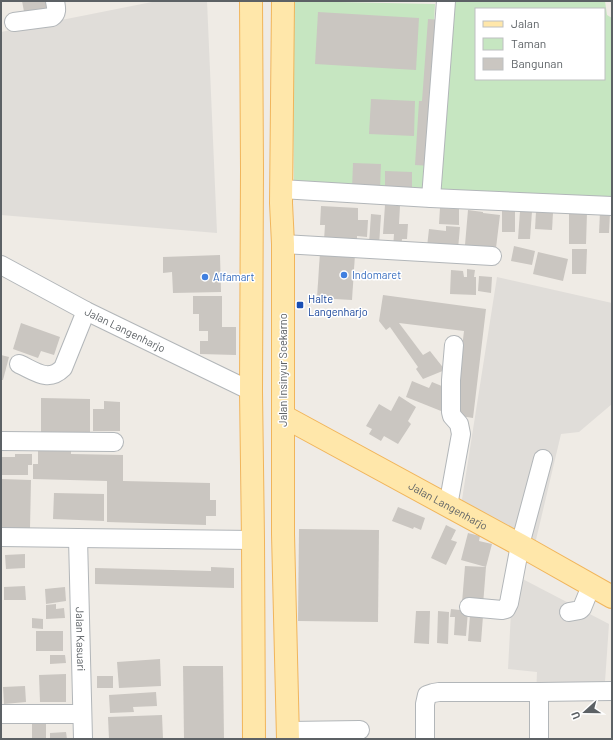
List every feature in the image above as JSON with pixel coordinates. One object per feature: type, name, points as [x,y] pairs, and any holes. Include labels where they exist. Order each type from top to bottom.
[{"type":"main road","points":[[251,1],[251,391],[254,739]]},
{"type":"main road","name":"Jalan Insinyur Soekarno","points":[[283,1],[281,187],[283,542],[288,735]]},
{"type":"main road","points":[[252,170],[256,175],[262,178],[273,175],[281,187],[279,200],[273,198],[260,199],[252,207]]},
{"type":"main road","name":"Jalan Langenharjo","points":[[283,416],[520,545],[612,597]]},
{"type":"street","points":[[14,22],[52,17],[56,13],[55,1]]},
{"type":"street","points":[[431,198],[446,1]]},
{"type":"street","points":[[281,187],[431,198],[612,206]]},
{"type":"street","points":[[282,244],[492,256]]},
{"type":"street","name":"Jalan Langenharjo","points":[[1,265],[86,311],[251,391]]},
{"type":"street","points":[[18,364],[44,375],[51,376],[57,373],[63,368],[86,311]]},
{"type":"street","points":[[448,506],[461,434],[459,424],[450,412],[454,345]]},
{"type":"street","points":[[1,441],[114,442]]},
{"type":"street","points":[[468,607],[502,610],[506,609],[509,603],[520,545],[543,459]]},
{"type":"street","points":[[1,537],[253,540]]},
{"type":"street","name":"Jalan Kasuari","points":[[78,538],[83,739]]},
{"type":"street","points":[[569,612],[580,610],[582,608],[591,586]]},
{"type":"street","points":[[425,739],[425,704],[427,695],[433,693],[612,691]]},
{"type":"street","points":[[539,692],[539,739]]},
{"type":"street","points":[[1,714],[82,714]]},
{"type":"street","points":[[288,735],[360,730]]},
{"type":"shaded area","points":[[157,1],[207,1],[217,233],[1,215],[1,32]]},
{"type":"shaded area","points":[[497,277],[612,303],[612,404],[579,432],[561,434],[535,544],[460,512]]},
{"type":"shaded area","points":[[513,574],[609,624],[604,696],[536,698],[537,672],[508,669]]},
{"type":"green space","points":[[292,1],[435,4],[425,199],[294,194]]},
{"type":"green space","points":[[453,1],[605,1],[607,15],[612,18],[612,212],[435,199]]},
{"type":"building","points":[[22,1],[54,1],[47,13],[25,17]]},
{"type":"building","points":[[318,12],[419,18],[416,70],[315,64]]},
{"type":"building","points":[[428,19],[441,20],[431,166],[415,165],[419,101],[422,101]]},
{"type":"building","points":[[371,99],[415,101],[414,136],[369,134]]},
{"type":"building","points":[[353,163],[381,164],[380,190],[352,189]]},
{"type":"building","points":[[385,171],[412,172],[412,190],[385,189]]},
{"type":"building","points":[[385,205],[400,206],[399,224],[408,224],[407,239],[402,239],[401,248],[393,248],[394,234],[383,234]]},
{"type":"building","points":[[321,206],[358,208],[358,220],[368,220],[367,237],[357,236],[357,242],[324,240],[325,225],[320,225]]},
{"type":"building","points":[[440,208],[459,209],[459,225],[439,224]]},
{"type":"building","points":[[502,209],[515,210],[515,232],[502,232]]},
{"type":"building","points":[[468,210],[500,215],[496,248],[465,245]]},
{"type":"building","points":[[520,211],[532,211],[530,239],[518,239]]},
{"type":"building","points":[[536,212],[553,213],[552,230],[535,229]]},
{"type":"building","points":[[569,212],[587,213],[586,244],[569,244]]},
{"type":"building","points":[[600,212],[610,213],[609,233],[599,233]]},
{"type":"building","points":[[371,214],[381,215],[379,245],[369,244]]},
{"type":"building","points":[[446,226],[460,227],[458,249],[427,247],[429,229],[446,231]]},
{"type":"building","points":[[514,246],[535,251],[532,265],[511,261]]},
{"type":"building","points":[[572,249],[587,249],[586,274],[572,274]]},
{"type":"building","points":[[320,252],[355,254],[352,300],[317,298]]},
{"type":"building","points":[[538,252],[568,259],[563,281],[533,274]]},
{"type":"building","points":[[220,255],[221,292],[173,293],[172,272],[163,273],[163,257]]},
{"type":"building","points":[[467,269],[475,270],[474,277],[476,277],[476,295],[450,294],[451,270],[463,271],[464,277],[467,277]]},
{"type":"building","points":[[479,276],[492,277],[491,293],[478,291]]},
{"type":"building","points":[[383,295],[486,309],[473,418],[454,415],[464,331],[399,323],[423,355],[430,351],[445,370],[423,379],[416,369],[418,367],[390,327],[386,330],[379,321]]},
{"type":"building","points":[[193,296],[222,296],[222,327],[236,327],[236,355],[200,354],[200,341],[208,341],[208,331],[199,331],[199,314],[193,314]]},
{"type":"building","points":[[21,323],[60,337],[54,355],[41,351],[38,358],[13,349]]},
{"type":"building","points":[[1,355],[9,357],[3,380],[1,380]]},
{"type":"building","points":[[412,381],[429,388],[432,382],[449,389],[441,411],[406,397]]},
{"type":"building","points":[[399,396],[416,407],[408,421],[411,424],[398,444],[384,436],[381,441],[369,434],[372,429],[366,426],[379,404],[391,411]]},
{"type":"building","points":[[41,398],[90,399],[90,433],[41,432]]},
{"type":"building","points":[[104,401],[120,402],[120,431],[93,431],[93,409],[104,409]]},
{"type":"building","points":[[38,444],[71,444],[71,454],[123,455],[123,481],[210,483],[210,500],[216,500],[216,516],[206,516],[206,525],[107,522],[107,481],[33,479],[33,464],[38,464]]},
{"type":"building","points":[[15,454],[32,454],[32,465],[28,465],[28,475],[1,475],[1,457],[15,457]]},
{"type":"building","points":[[1,479],[31,480],[30,528],[1,528]]},
{"type":"building","points":[[54,493],[104,494],[104,521],[53,519]]},
{"type":"building","points":[[398,507],[425,518],[421,530],[414,527],[413,529],[392,521]]},
{"type":"building","points":[[446,525],[456,530],[451,540],[457,542],[446,565],[431,558]]},
{"type":"building","points":[[299,529],[379,530],[378,622],[298,621]]},
{"type":"building","points":[[468,533],[480,536],[479,541],[492,544],[486,567],[461,560]]},
{"type":"building","points":[[25,554],[25,568],[6,569],[5,555]]},
{"type":"building","points":[[465,566],[486,567],[483,605],[462,603]]},
{"type":"building","points":[[211,567],[234,568],[234,588],[95,584],[95,568],[211,571]]},
{"type":"building","points":[[25,586],[26,600],[4,600],[4,587]]},
{"type":"building","points":[[65,587],[66,601],[46,604],[45,589]]},
{"type":"building","points":[[56,604],[56,609],[64,608],[65,618],[46,619],[46,605]]},
{"type":"building","points":[[451,609],[468,611],[466,636],[454,635],[455,617],[450,617]]},
{"type":"building","points":[[416,611],[430,611],[429,644],[414,643]]},
{"type":"building","points":[[438,611],[449,612],[448,644],[437,643]]},
{"type":"building","points":[[470,615],[483,616],[481,642],[468,641]]},
{"type":"building","points":[[32,618],[43,619],[43,629],[32,628]]},
{"type":"building","points":[[36,631],[63,631],[63,651],[36,651]]},
{"type":"building","points":[[50,655],[65,655],[66,663],[50,664]]},
{"type":"building","points":[[160,659],[161,686],[119,688],[117,662]]},
{"type":"building","points":[[183,666],[223,666],[224,739],[184,739]]},
{"type":"building","points":[[66,674],[66,702],[40,702],[39,675]]},
{"type":"building","points":[[97,676],[113,676],[113,688],[97,688]]},
{"type":"building","points":[[25,686],[26,702],[4,704],[3,687]]},
{"type":"building","points":[[156,692],[157,706],[133,707],[134,712],[110,713],[109,695]]},
{"type":"building","points":[[162,715],[163,739],[109,739],[108,717]]},
{"type":"building","points":[[32,724],[46,724],[46,739],[32,739]]},
{"type":"building","points":[[66,732],[67,739],[50,739],[50,733]]},
{"type":"place","name":"Indomaret","points":[[344,275]]},
{"type":"place","name":"Alfamart","points":[[205,277]]},
{"type":"place","name":"Halte Langenharjo","points":[[300,305]]}]
